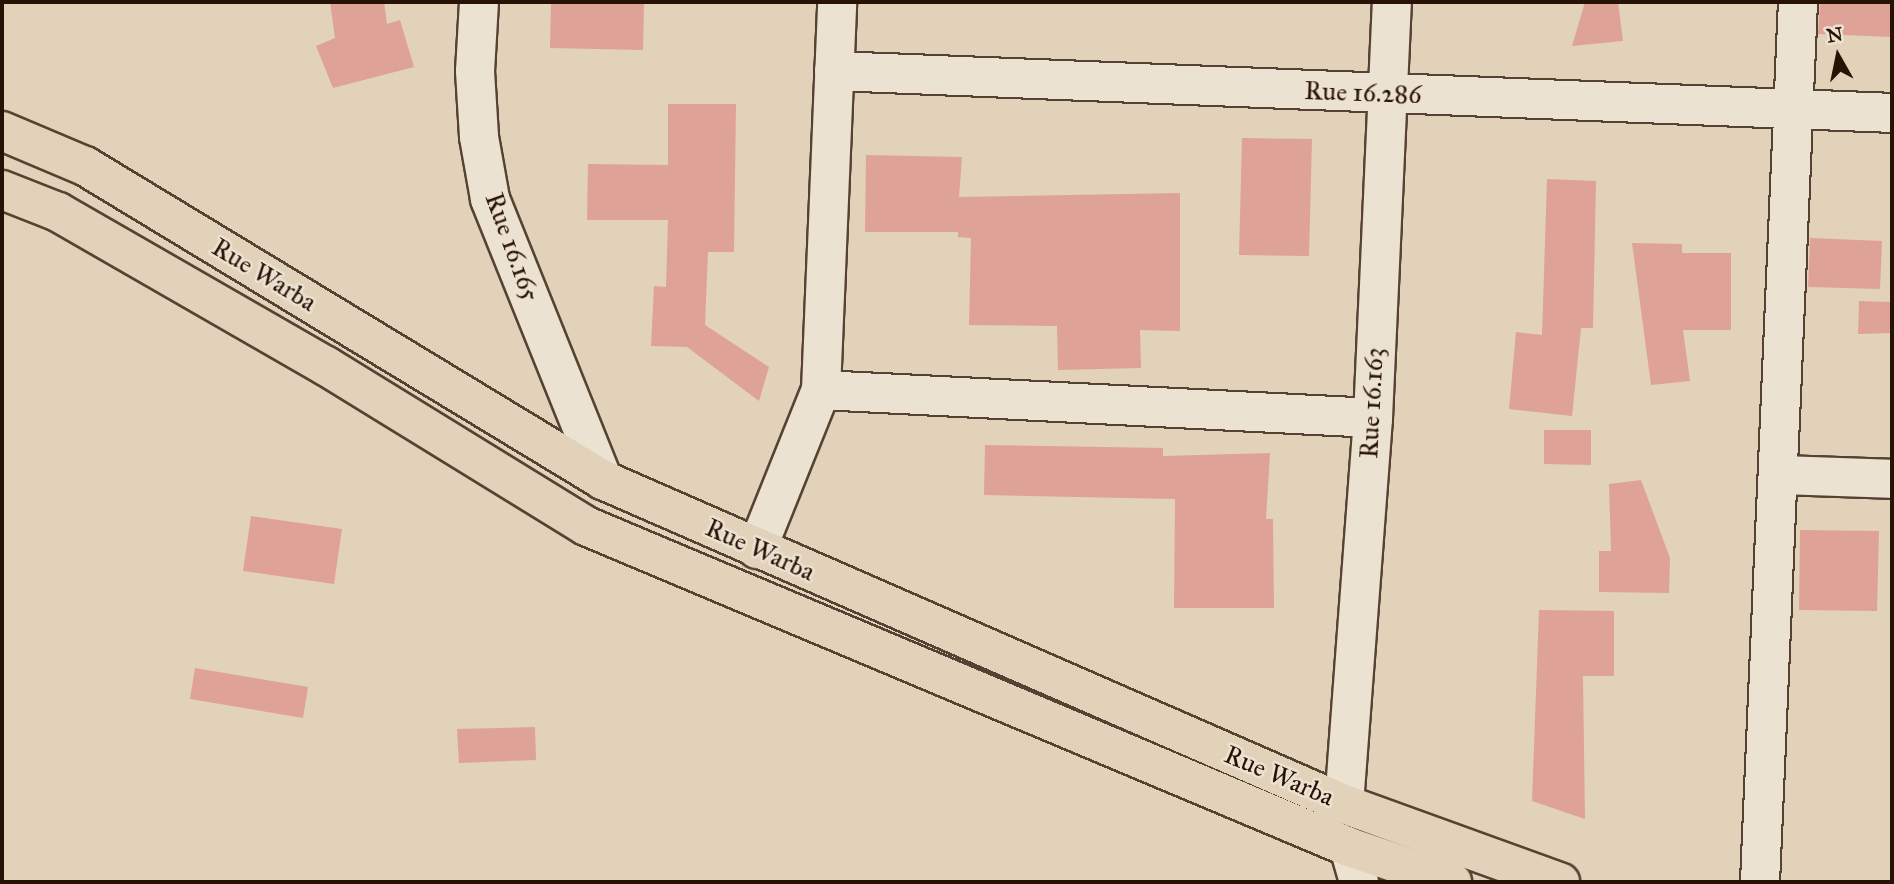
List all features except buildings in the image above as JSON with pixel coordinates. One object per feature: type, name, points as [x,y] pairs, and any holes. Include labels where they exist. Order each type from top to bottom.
[{"type":"main road","name":"Rue Warba","points":[[2,131],[85,166],[603,480],[1344,804],[1560,882]]},
{"type":"main road","points":[[2,190],[58,212],[314,359],[586,526],[1354,864],[1452,882]]},
{"type":"street","name":"Rue 16.165","points":[[479,2],[476,85],[491,198],[603,480]]},
{"type":"street","points":[[757,549],[821,390],[837,2]]},
{"type":"street","name":"Rue 16.163","points":[[1344,804],[1373,418],[1392,2]]},
{"type":"street","points":[[1760,882],[1797,2]]},
{"type":"street","name":"Rue 16.286","points":[[834,71],[1892,113]]},
{"type":"street","points":[[821,390],[1373,418]]},
{"type":"street","points":[[1779,475],[1892,479]]}]
